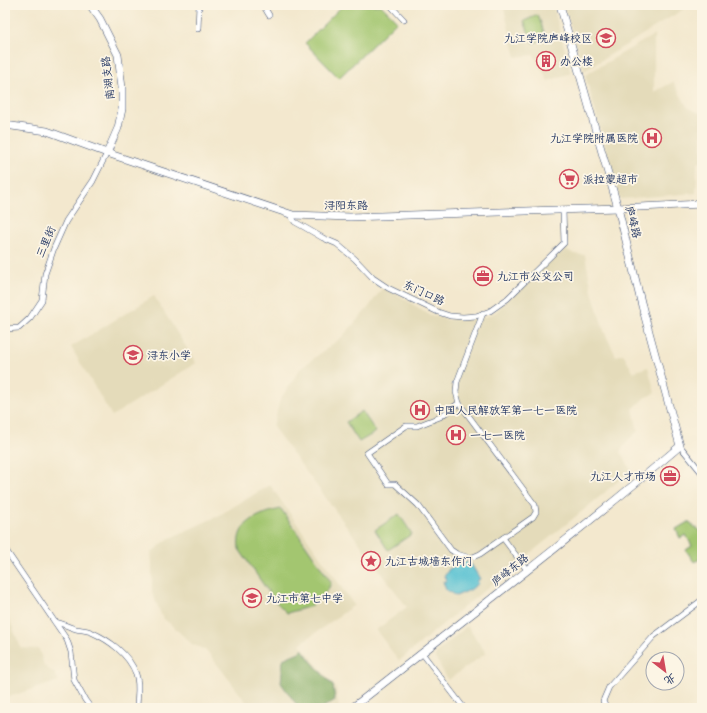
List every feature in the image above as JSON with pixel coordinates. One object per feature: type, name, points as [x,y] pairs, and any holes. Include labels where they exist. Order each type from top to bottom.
[{"type":"main road","name":"南湖支路","points":[[90,5],[100,19],[118,55],[122,88],[122,108],[118,128],[107,153]]},
{"type":"main road","name":"庐峰路","points":[[560,5],[618,208],[644,313],[680,446]]},
{"type":"main road","name":"浔阳东路","points":[[5,125],[47,131],[107,153],[293,215],[350,217],[702,204]]},
{"type":"main road","name":"庐峰东路","points":[[352,708],[636,483],[680,446]]},
{"type":"street","points":[[198,29],[199,5]]},
{"type":"street","points":[[263,5],[269,15]]},
{"type":"street","points":[[390,5],[404,20]]},
{"type":"street","name":"三里街","points":[[5,329],[19,328],[30,318],[42,300],[45,274],[54,248],[66,221],[93,181],[107,153]]},
{"type":"street","name":"东门口路","points":[[289,214],[295,222],[337,244],[355,259],[373,278],[388,288],[438,312],[450,316],[463,317],[483,314],[507,299],[564,242],[563,210]]},
{"type":"street","points":[[459,403],[440,417],[416,426],[406,426],[367,453],[388,484],[395,484],[418,505],[451,550],[457,554],[473,557],[480,554],[533,517],[536,512],[535,505],[459,403],[456,392],[457,382],[483,314]]},
{"type":"street","points":[[680,446],[702,473]]},
{"type":"street","points":[[503,538],[527,570]]},
{"type":"street","points":[[5,549],[67,640],[71,652],[74,680],[91,708]]},
{"type":"street","points":[[606,708],[603,700],[609,687],[654,636],[702,600]]},
{"type":"street","points":[[55,622],[75,629],[90,632],[108,641],[120,651],[128,660],[136,674],[138,688],[137,708]]},
{"type":"street","points":[[422,652],[464,708]]},
{"type":"shaded area","points":[[503,5],[553,5],[571,73],[548,81],[534,55],[516,57]]},
{"type":"shaded area","name":"九江学院庐峰校区","points":[[564,5],[690,5],[584,71]]},
{"type":"shaded area","name":"九江学院附属医院","points":[[654,35],[654,92],[673,82],[688,108],[702,114],[702,161],[697,164],[696,193],[620,199],[585,75]]},
{"type":"shaded area","name":"一七一医院","points":[[566,249],[574,254],[585,255],[592,292],[604,331],[616,356],[623,354],[633,372],[648,367],[655,393],[644,398],[633,409],[638,431],[628,440],[620,452],[631,470],[399,661],[376,630],[407,607],[273,427],[280,400],[300,369],[342,337],[369,307],[383,287],[430,315],[448,320],[485,317],[496,312],[537,271]]},
{"type":"shaded area","name":"浔东小学","points":[[154,296],[196,363],[112,416],[71,347]]},
{"type":"shaded area","name":"九江市第七中学","points":[[270,485],[354,605],[300,644],[336,688],[339,708],[251,708],[207,651],[192,644],[162,617],[152,592],[151,553],[168,539],[218,516]]},
{"type":"shaded area","points":[[7,614],[21,648],[39,649],[44,666],[54,673],[59,681],[5,698],[5,615]]},
{"type":"shaded area","points":[[467,626],[486,653],[448,680],[435,657],[437,652]]},
{"type":"green space","points":[[343,5],[381,5],[397,21],[339,78],[305,43]]},
{"type":"green space","points":[[538,15],[546,38],[533,43],[524,21]]},
{"type":"green space","points":[[362,411],[376,432],[359,442],[346,422]]},
{"type":"green space","points":[[281,509],[331,582],[328,590],[312,606],[287,613],[274,600],[239,549],[241,532],[250,521],[257,517]]},
{"type":"green space","points":[[399,514],[412,534],[388,550],[375,530]]},
{"type":"green space","points":[[688,522],[702,532],[702,558],[694,562],[686,550],[692,546],[686,535],[680,538],[676,529]]},
{"type":"green space","points":[[302,649],[333,686],[335,700],[322,708],[299,708],[281,683],[283,659],[299,652]]},
{"type":"water","points":[[465,562],[471,564],[480,579],[477,581],[479,583],[470,590],[456,596],[446,590],[443,581],[445,582],[446,579],[444,577],[449,569]]},
{"type":"place","name":"九江学院庐峰校区","points":[[606,38]]},
{"type":"place","name":"办公楼","points":[[546,61]]},
{"type":"place","name":"九江学院附属医院","points":[[652,138]]},
{"type":"place","name":"派拉蒙超市","points":[[569,179]]},
{"type":"place","name":"九江市公交公司","points":[[483,276]]},
{"type":"place","name":"浔东小学","points":[[133,355]]},
{"type":"place","name":"中国人民解放军第一七一医院","points":[[420,410]]},
{"type":"place","name":"一七一医院","points":[[456,435]]},
{"type":"place","name":"九江人才市场","points":[[670,476]]},
{"type":"place","name":"九江古城墙东作门","points":[[371,561]]},
{"type":"place","name":"九江市第七中学","points":[[252,598]]}]
